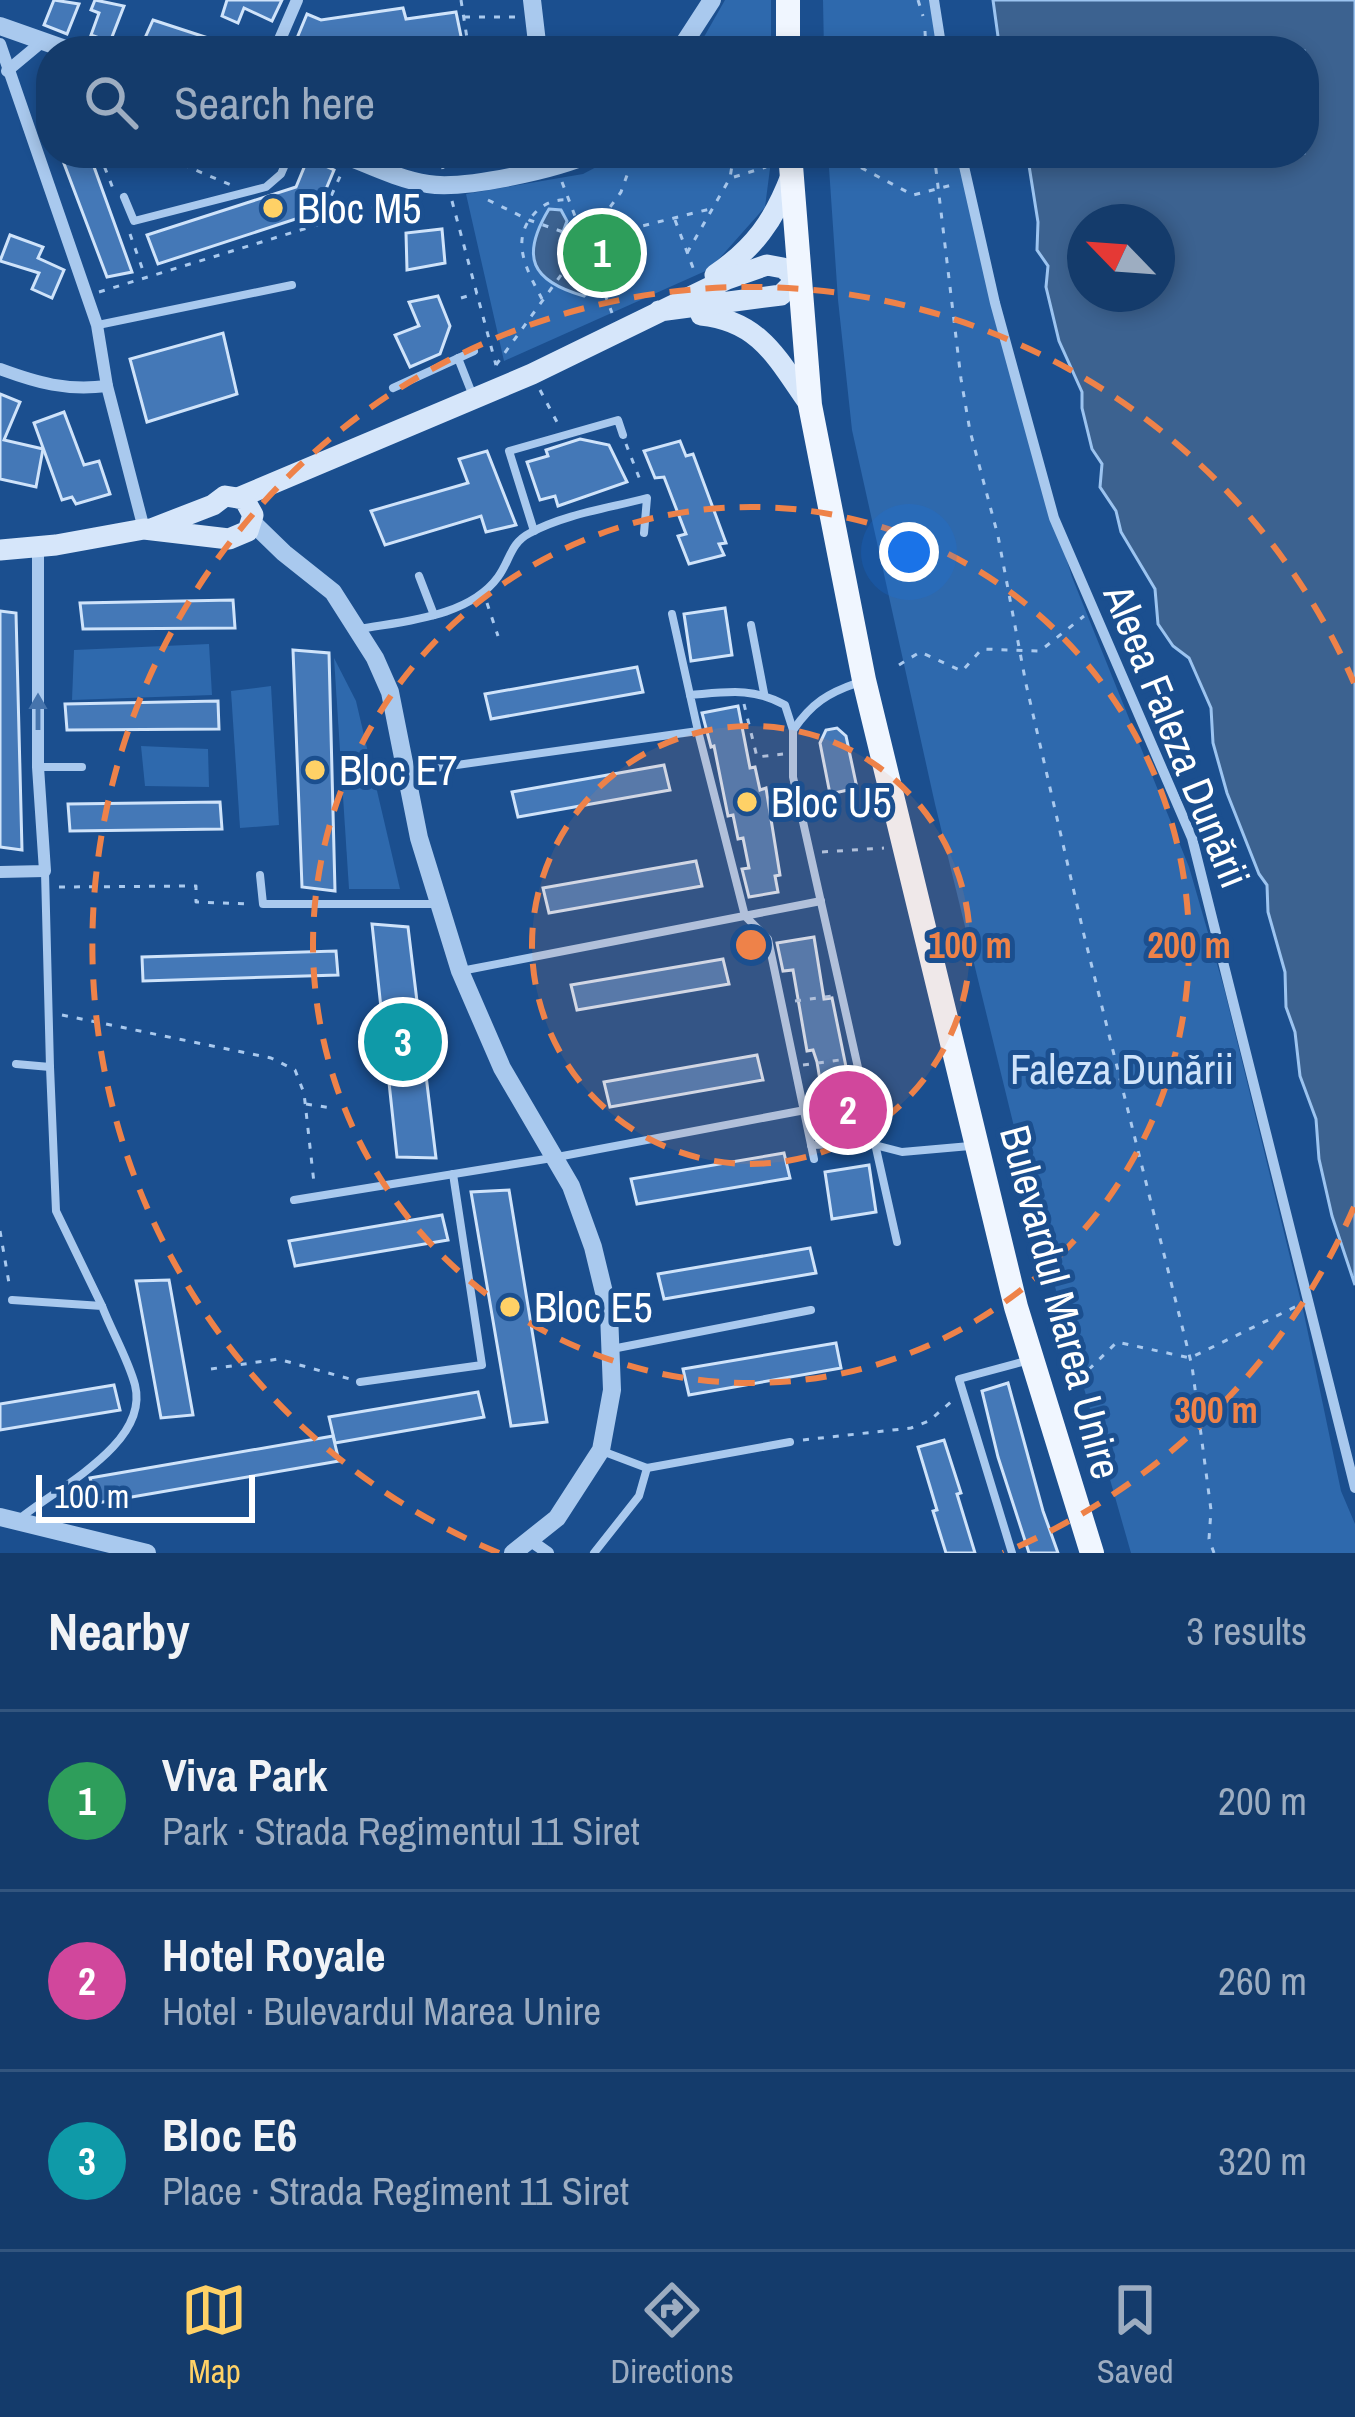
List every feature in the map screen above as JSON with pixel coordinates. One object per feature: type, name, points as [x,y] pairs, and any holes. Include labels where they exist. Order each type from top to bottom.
[{"type":"main road","points":[[788,0],[788,36]]},
{"type":"main road","points":[[659,311],[745,255],[778,212],[789,168]]},
{"type":"main road","name":"Bulevardul Marea Unire","points":[[790,168],[809,405],[864,680],[1030,1360],[1091,1553]]},
{"type":"main road","points":[[0,550],[240,521],[287,477],[532,374],[727,279],[766,266],[783,268],[797,279]]},
{"type":"main road","points":[[659,311],[725,318],[749,328],[772,350],[809,405]]},
{"type":"main road","points":[[148,529],[212,508],[225,496],[240,521]]},
{"type":"street","points":[[281,36],[297,0]]},
{"type":"street","points":[[689,36],[712,0]]},
{"type":"street","points":[[934,0],[940,36]]},
{"type":"street","points":[[0,26],[36,39]]},
{"type":"street","points":[[0,44],[36,152]]},
{"type":"street","points":[[8,71],[36,47]]},
{"type":"street","points":[[42,168],[97,325],[107,386],[148,529]]},
{"type":"street","points":[[389,168],[444,184],[517,168]]},
{"type":"street","name":"Aleea Faleza Dunării","points":[[964,168],[1054,518],[1192,838],[1355,1488]]},
{"type":"street","points":[[0,369],[44,386],[107,386]]},
{"type":"street","points":[[240,521],[333,592],[359,629],[390,692],[437,904],[460,971],[502,1068],[571,1186],[592,1247],[609,1313],[612,1390],[601,1450],[557,1518],[513,1553]]},
{"type":"street","points":[[0,872],[44,871],[38,767],[38,547]]},
{"type":"street","points":[[8,1519],[147,1553]]},
{"type":"street","points":[[531,1541],[548,1553]]},
{"type":"lane","points":[[124,196],[134,221],[266,187],[284,168]]},
{"type":"lane","points":[[97,325],[292,285]]},
{"type":"lane","points":[[393,388],[474,351]]},
{"type":"lane","points":[[458,358],[473,397]]},
{"type":"lane","points":[[534,531],[509,451],[619,420],[623,435]]},
{"type":"lane","points":[[359,629],[434,615],[483,590],[499,576],[508,552],[534,531],[647,498],[644,533]]},
{"type":"lane","points":[[419,575],[434,615]]},
{"type":"lane","points":[[672,614],[745,916],[768,939],[814,1159]]},
{"type":"lane","points":[[751,625],[764,693]]},
{"type":"lane","points":[[793,730],[808,708],[826,694],[864,680]]},
{"type":"lane","points":[[690,695],[764,693],[785,705],[793,730],[793,777],[897,1241]]},
{"type":"lane","points":[[405,772],[698,731]]},
{"type":"lane","points":[[38,767],[82,767]]},
{"type":"lane","points":[[8,1519],[116,1444],[136,1414],[136,1388],[56,1211],[44,871]]},
{"type":"lane","points":[[260,875],[263,904],[437,904]]},
{"type":"lane","points":[[460,971],[820,901]]},
{"type":"lane","points":[[16,1064],[50,1067]]},
{"type":"lane","points":[[294,1200],[805,1110]]},
{"type":"lane","points":[[811,1145],[853,1142],[902,1152],[976,1146]]},
{"type":"lane","points":[[360,1382],[482,1365],[453,1174]]},
{"type":"lane","points":[[12,1300],[102,1306]]},
{"type":"lane","points":[[610,1349],[811,1310]]},
{"type":"lane","points":[[1012,1553],[959,1379],[1030,1360]]},
{"type":"lane","points":[[601,1450],[647,1468],[790,1442]]},
{"type":"lane","points":[[594,1553],[639,1496],[647,1468]]},
{"type":"path","points":[[461,0],[467,36]]},
{"type":"path","points":[[918,0],[924,36]]},
{"type":"path","points":[[464,16],[533,8]]},
{"type":"path","points":[[191,168],[247,191]]},
{"type":"path","points":[[318,225],[339,168]]},
{"type":"path","points":[[441,168],[496,365],[621,191],[629,168]]},
{"type":"path","points":[[557,168],[613,314]]},
{"type":"path","points":[[687,253],[732,168]]},
{"type":"path","points":[[730,178],[763,168]]},
{"type":"path","points":[[862,168],[913,195],[966,180]]},
{"type":"path","points":[[936,168],[961,379],[1084,935],[1190,1358],[1214,1553]]},
{"type":"path","points":[[86,296],[444,184],[586,240],[714,208]]},
{"type":"path","points":[[542,301],[523,258],[522,240],[529,220],[548,202],[572,200]]},
{"type":"path","points":[[674,218],[695,275]]},
{"type":"path","points":[[461,298],[479,292]]},
{"type":"path","points":[[532,374],[558,424]]},
{"type":"path","points":[[623,435],[647,498]]},
{"type":"path","points":[[483,590],[498,636]]},
{"type":"path","points":[[898,665],[920,652],[962,671],[982,649],[1040,651],[1091,610]]},
{"type":"path","points":[[740,691],[757,757],[793,753]]},
{"type":"path","points":[[820,853],[902,847]]},
{"type":"path","points":[[45,887],[196,886],[196,902],[263,904]]},
{"type":"path","points":[[782,1003],[835,996]]},
{"type":"path","points":[[48,1012],[271,1058],[295,1070],[316,1196]]},
{"type":"path","points":[[795,1066],[850,1059]]},
{"type":"path","points":[[304,1104],[332,1108]]},
{"type":"path","points":[[0,1231],[12,1300]]},
{"type":"path","points":[[1078,1381],[1117,1342],[1190,1358],[1306,1301]]},
{"type":"path","points":[[212,1369],[278,1359],[360,1382]]},
{"type":"path","points":[[790,1442],[911,1427],[929,1421],[962,1392]]},
{"type":"green space","points":[[725,0],[771,0],[771,36],[705,36]]},
{"type":"green space","points":[[823,0],[933,0],[939,36],[824,36]]},
{"type":"green space","points":[[594,168],[770,168],[765,207],[710,269],[504,361],[466,194],[583,174]]},
{"type":"green space","name":"Faleza Dunării","points":[[829,168],[962,168],[1013,386],[1072,577],[1189,867],[1224,988],[1304,1314],[1341,1491],[1355,1524],[1355,1553],[1131,1553],[1042,1241],[935,804],[852,430]]},
{"type":"green space","points":[[209,644],[212,695],[72,700],[74,650]]},
{"type":"green space","points":[[334,658],[356,701],[400,889],[349,889]]},
{"type":"green space","points":[[271,686],[279,825],[240,828],[231,691]]},
{"type":"green space","points":[[141,746],[208,749],[209,787],[145,786]]},
{"type":"shaded area","points":[[993,0],[1355,0],[1355,1285],[1332,1216],[1316,1119],[1300,1076],[1295,1032],[1286,1007],[1285,972],[1268,912],[1267,885],[1227,793],[1213,743],[1211,708],[1189,658],[1173,646],[1158,624],[1155,589],[1100,487],[1102,464],[1092,449],[1082,392],[1059,341],[1046,287],[1048,266],[1037,250],[1029,168],[1319,168],[1319,36],[998,36]]},
{"type":"shaded area","points":[[549,209],[561,210],[567,221],[560,240],[563,253],[585,269],[593,287],[584,296],[552,283],[536,265],[535,241]]},
{"type":"building","points":[[54,0],[79,4],[67,34],[44,25]]},
{"type":"building","points":[[95,0],[124,6],[112,36],[91,35],[99,13],[91,10]]},
{"type":"building","points":[[227,0],[282,0],[272,21],[244,8],[238,23],[222,16]]},
{"type":"building","points":[[403,8],[406,19],[456,12],[461,36],[298,36],[307,14],[321,20]]},
{"type":"building","points":[[153,20],[202,36],[146,36]]},
{"type":"building","points":[[66,168],[94,168],[132,272],[107,277]]},
{"type":"building","name":"Bloc M5","points":[[304,168],[334,170],[321,201],[308,215],[158,264],[147,235],[296,187]]},
{"type":"building","points":[[442,229],[445,263],[407,270],[406,233]]},
{"type":"building","points":[[10,235],[43,247],[38,258],[64,270],[52,298],[32,289],[39,273],[0,261]]},
{"type":"building","points":[[438,296],[450,326],[440,354],[410,367],[395,335],[419,326],[409,302]]},
{"type":"building","points":[[223,333],[237,394],[147,422],[130,359]]},
{"type":"building","points":[[0,394],[20,402],[4,440],[43,449],[36,487],[0,479]]},
{"type":"building","points":[[64,412],[84,465],[99,461],[110,494],[76,504],[72,497],[62,500],[34,423]]},
{"type":"building","points":[[580,439],[609,445],[627,482],[558,506],[555,496],[540,500],[527,462]]},
{"type":"building","points":[[680,441],[686,456],[693,454],[726,543],[719,544],[724,555],[689,564],[678,536],[686,534],[664,477],[655,478],[644,451]]},
{"type":"building","points":[[487,451],[516,525],[486,532],[481,516],[385,545],[371,511],[468,483],[459,459]]},
{"type":"building","points":[[233,600],[235,628],[83,629],[80,603]]},
{"type":"building","points":[[725,608],[732,655],[691,661],[684,614]]},
{"type":"building","points":[[0,611],[16,613],[22,850],[0,847]]},
{"type":"building","name":"Bloc E7","points":[[293,650],[329,653],[335,891],[302,887]]},
{"type":"building","points":[[637,667],[643,692],[491,719],[485,694]]},
{"type":"building","points":[[218,701],[219,729],[67,730],[65,704]]},
{"type":"building","name":"Bloc U5","points":[[738,706],[750,768],[755,767],[760,790],[766,788],[780,875],[775,876],[778,892],[749,897],[742,869],[749,868],[743,838],[738,839],[733,815],[728,816],[702,713]]},
{"type":"building","points":[[837,728],[846,736],[857,788],[830,794],[820,743],[826,730]]},
{"type":"building","points":[[664,765],[670,790],[518,817],[512,792]]},
{"type":"building","points":[[220,802],[222,829],[70,831],[68,804]]},
{"type":"building","points":[[696,861],[702,886],[549,913],[543,888]]},
{"type":"building","points":[[372,924],[408,927],[436,1158],[397,1157]]},
{"type":"building","points":[[814,937],[824,999],[832,998],[854,1106],[849,1107],[851,1120],[820,1126],[815,1099],[823,1098],[817,1062],[813,1050],[807,1051],[793,970],[783,971],[777,943]]},
{"type":"building","points":[[336,951],[338,975],[143,981],[142,957]]},
{"type":"building","points":[[723,959],[729,984],[577,1010],[571,985]]},
{"type":"building","points":[[757,1055],[763,1080],[610,1107],[604,1082]]},
{"type":"building","points":[[784,1153],[790,1178],[637,1204],[631,1179]]},
{"type":"building","points":[[869,1165],[876,1212],[832,1219],[825,1172]]},
{"type":"building","name":"Bloc E5","points":[[509,1190],[547,1422],[511,1426],[471,1192]]},
{"type":"building","points":[[442,1215],[448,1240],[295,1266],[289,1241]]},
{"type":"building","points":[[810,1248],[816,1273],[664,1299],[658,1274]]},
{"type":"building","points":[[169,1280],[193,1415],[161,1418],[136,1281]]},
{"type":"building","points":[[836,1343],[841,1368],[689,1395],[683,1369]]},
{"type":"building","points":[[1008,1383],[1058,1553],[1029,1553],[998,1457],[982,1391]]},
{"type":"building","points":[[114,1385],[120,1410],[0,1430],[0,1404]]},
{"type":"building","points":[[478,1392],[484,1417],[335,1443],[329,1417]]},
{"type":"building","points":[[333,1436],[339,1461],[97,1503],[90,1478]]},
{"type":"building","points":[[944,1440],[975,1553],[946,1553],[933,1511],[937,1510],[918,1447]]},
{"type":"place","name":"Bloc M5","points":[[273,208]]},
{"type":"place","name":"Viva Park","points":[[602,253]]},
{"type":"place","name":"Bloc E7","points":[[315,770]]},
{"type":"place","name":"Bloc U5","points":[[747,802]]},
{"type":"place","name":"Bloc E6","points":[[403,1042]]},
{"type":"place","name":"Hotel Royale","points":[[848,1110]]},
{"type":"place","name":"Bloc E5","points":[[510,1307]]}]
